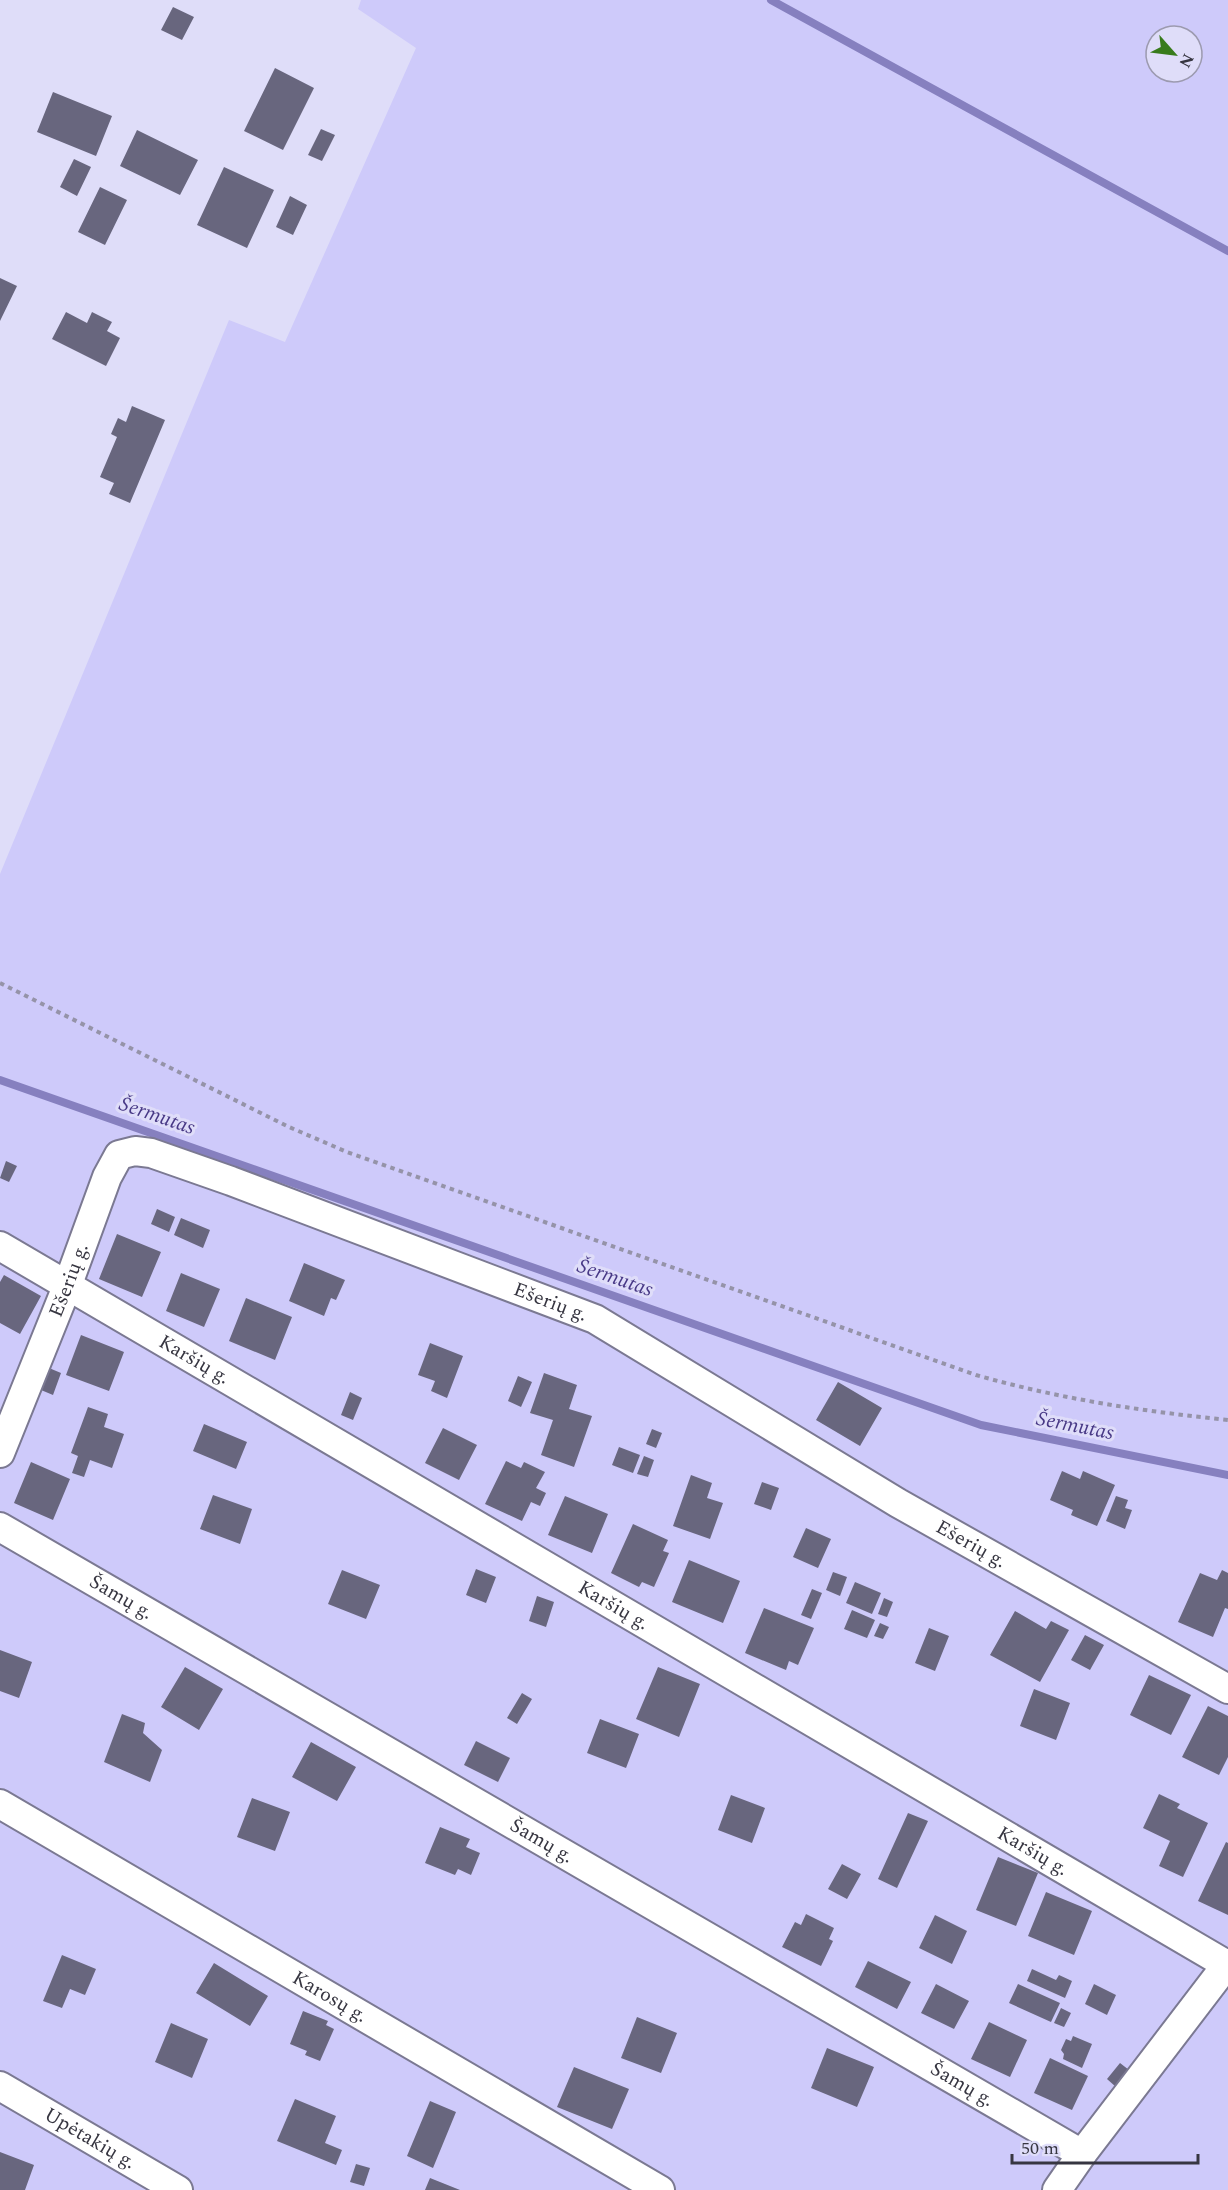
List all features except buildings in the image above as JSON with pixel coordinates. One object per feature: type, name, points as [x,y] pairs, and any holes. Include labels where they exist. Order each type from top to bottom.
[{"type":"street","name":"Ešerių g.","points":[[0,1453],[68,1284],[107,1177],[119,1155],[135,1150],[151,1153],[595,1319],[898,1503],[1228,1689]]},
{"type":"street","name":"Karšių g.","points":[[0,1246],[1228,1964]]},
{"type":"street","name":"Šamų g.","points":[[0,1527],[1082,2154]]},
{"type":"street","name":"Karosų g.","points":[[0,1804],[660,2190]]},
{"type":"street","points":[[1057,2190],[1228,1964]]},
{"type":"street","name":"Upėtakių g.","points":[[0,2086],[178,2190]]},
{"type":"path","points":[[0,983],[289,1127],[347,1152],[516,1213],[976,1375],[1032,1391],[1124,1408],[1228,1420]]},
{"type":"shaded area","points":[[361,0],[1228,0],[1228,2190],[0,2190],[0,874],[229,320],[285,342],[416,48],[358,9]]},
{"type":"waterway","points":[[771,0],[1228,251]]},
{"type":"waterway","name":"Šermutas","points":[[0,1080],[981,1425],[1228,1475]]}]
